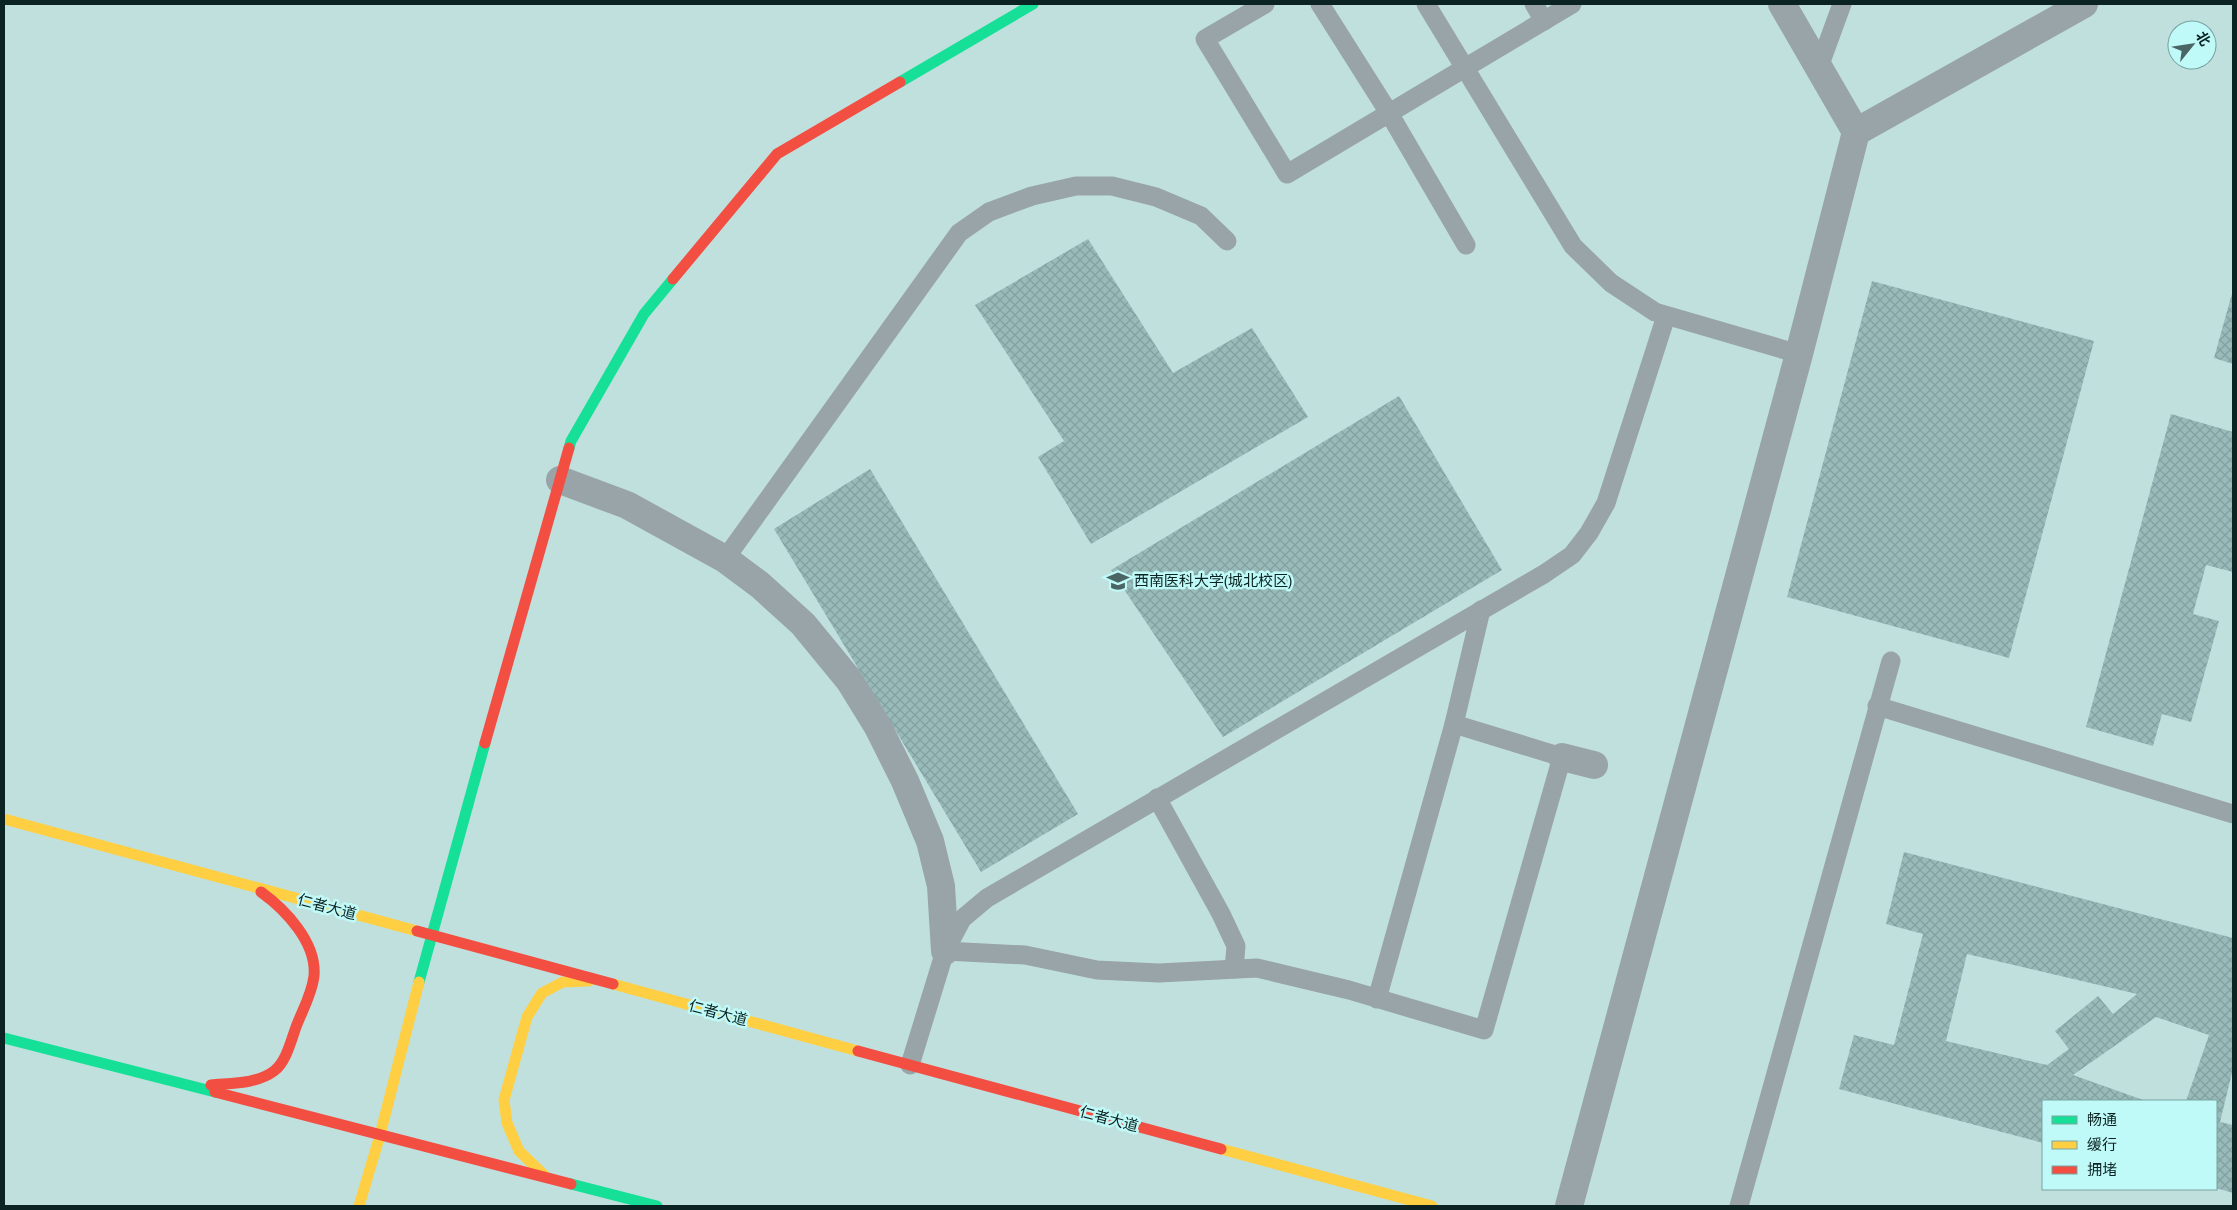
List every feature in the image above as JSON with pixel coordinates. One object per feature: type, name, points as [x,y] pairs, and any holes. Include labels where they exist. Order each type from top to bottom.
[{"type":"street","points":[[359,1206],[380,1135],[431,935],[571,441],[644,314],[777,154],[1033,4]]},
{"type":"street","points":[[1569,1206],[1799,354],[1856,132],[1782,4]]},
{"type":"street","points":[[1856,132],[2084,4]]},
{"type":"street","points":[[560,480],[627,505],[725,559],[760,585],[804,624],[849,680],[878,727],[905,781],[930,841],[941,886],[944,951]]},
{"type":"street","points":[[1562,756],[1594,765]]},
{"type":"street","name":"仁者大道","points":[[4,820],[1432,1206]]},
{"type":"street","points":[[190,1086],[245,1083],[275,1070],[289,1047],[314,975],[309,949],[294,924],[272,899],[252,886]]},
{"type":"street","points":[[547,1178],[519,1151],[507,1123],[504,1100],[527,1017],[542,992],[563,982],[588,981],[622,987]]},
{"type":"street","points":[[4,1038],[658,1206]]},
{"type":"street","points":[[1365,1188],[1372,1200]]},
{"type":"lane","points":[[1265,4],[1205,39],[1286,174],[1572,4]]},
{"type":"lane","points":[[1320,4],[1389,113],[1466,245]]},
{"type":"lane","points":[[1426,4],[1573,246],[1611,283],[1655,312],[1799,354]]},
{"type":"lane","points":[[1534,4],[1544,20]]},
{"type":"lane","points":[[1819,67],[1842,4]]},
{"type":"lane","points":[[725,559],[959,233],[989,212],[1032,196],[1076,186],[1112,186],[1156,198],[1201,216],[1227,241]]},
{"type":"lane","points":[[910,1065],[944,951],[962,919],[987,898],[1572,555],[1589,533],[1606,504],[1666,316]]},
{"type":"lane","points":[[1376,999],[1454,724],[1481,610]]},
{"type":"lane","points":[[1739,1206],[1891,661]]},
{"type":"lane","points":[[1877,706],[2233,814]]},
{"type":"lane","points":[[944,951],[1025,956],[1097,970],[1159,974],[1256,968],[1349,990],[1484,1030],[1562,756],[1454,724]]},
{"type":"lane","points":[[1157,798],[1221,914],[1236,946],[1234,969]]},
{"type":"building","points":[[1088,239],[1173,373],[1252,328],[1308,417],[1091,544],[1038,457],[1064,441],[975,305]]},
{"type":"building","points":[[1872,281],[2094,341],[2009,658],[1787,597]]},
{"type":"building","points":[[2233,290],[2233,364],[2214,358]]},
{"type":"building","points":[[1399,396],[1502,570],[1223,737],[1111,570]]},
{"type":"building","points":[[2171,414],[2233,432],[2233,572],[2206,565],[2193,614],[2219,621],[2191,722],[2162,714],[2153,746],[2086,727]]},
{"type":"building","points":[[870,469],[1078,814],[981,872],[774,529]]},
{"type":"building","points":[[1904,852],[2233,938],[2233,1069],[2220,1122],[2233,1125],[2233,1193],[2217,1188],[2217,1100],[2186,1100],[2209,1035],[2156,1017],[2073,1075],[2143,1100],[2042,1100],[2042,1143],[1839,1089],[1854,1035],[1894,1045],[1923,934],[1886,924]],"holes":[[[1967,954],[2137,994],[2113,1014],[2098,996],[2055,1031],[2069,1049],[2047,1065],[1946,1041]]]},
{"type":"traffic: fast","points":[[900,82],[1033,4]]},
{"type":"traffic: fast","points":[[569,448],[571,441],[644,314],[673,279]]},
{"type":"traffic: fast","points":[[419,982],[485,743]]},
{"type":"traffic: fast","points":[[4,1038],[215,1092]]},
{"type":"traffic: fast","points":[[571,1184],[657,1206]]},
{"type":"traffic: slow","points":[[4,819],[417,931]]},
{"type":"traffic: slow","points":[[546,1177],[519,1151],[507,1123],[504,1100],[527,1017],[542,993],[563,982],[589,981]]},
{"type":"traffic: slow","points":[[359,1206],[380,1135],[419,982]]},
{"type":"traffic: slow","points":[[613,984],[858,1051]]},
{"type":"traffic: slow","points":[[1221,1149],[1432,1206]]},
{"type":"traffic: jam","points":[[673,279],[777,154],[900,82]]},
{"type":"traffic: jam","points":[[485,743],[569,448]]},
{"type":"traffic: jam","points":[[211,1085],[252,1081],[274,1071],[288,1051],[311,989],[314,964],[305,940],[290,918],[261,892]]},
{"type":"traffic: jam","points":[[417,931],[613,984]]},
{"type":"traffic: jam","points":[[858,1051],[1221,1149]]},
{"type":"traffic: jam","points":[[215,1092],[571,1184]]},
{"type":"place","name":"西南医科大学(城北校区)","points":[[1118,581]]}]
